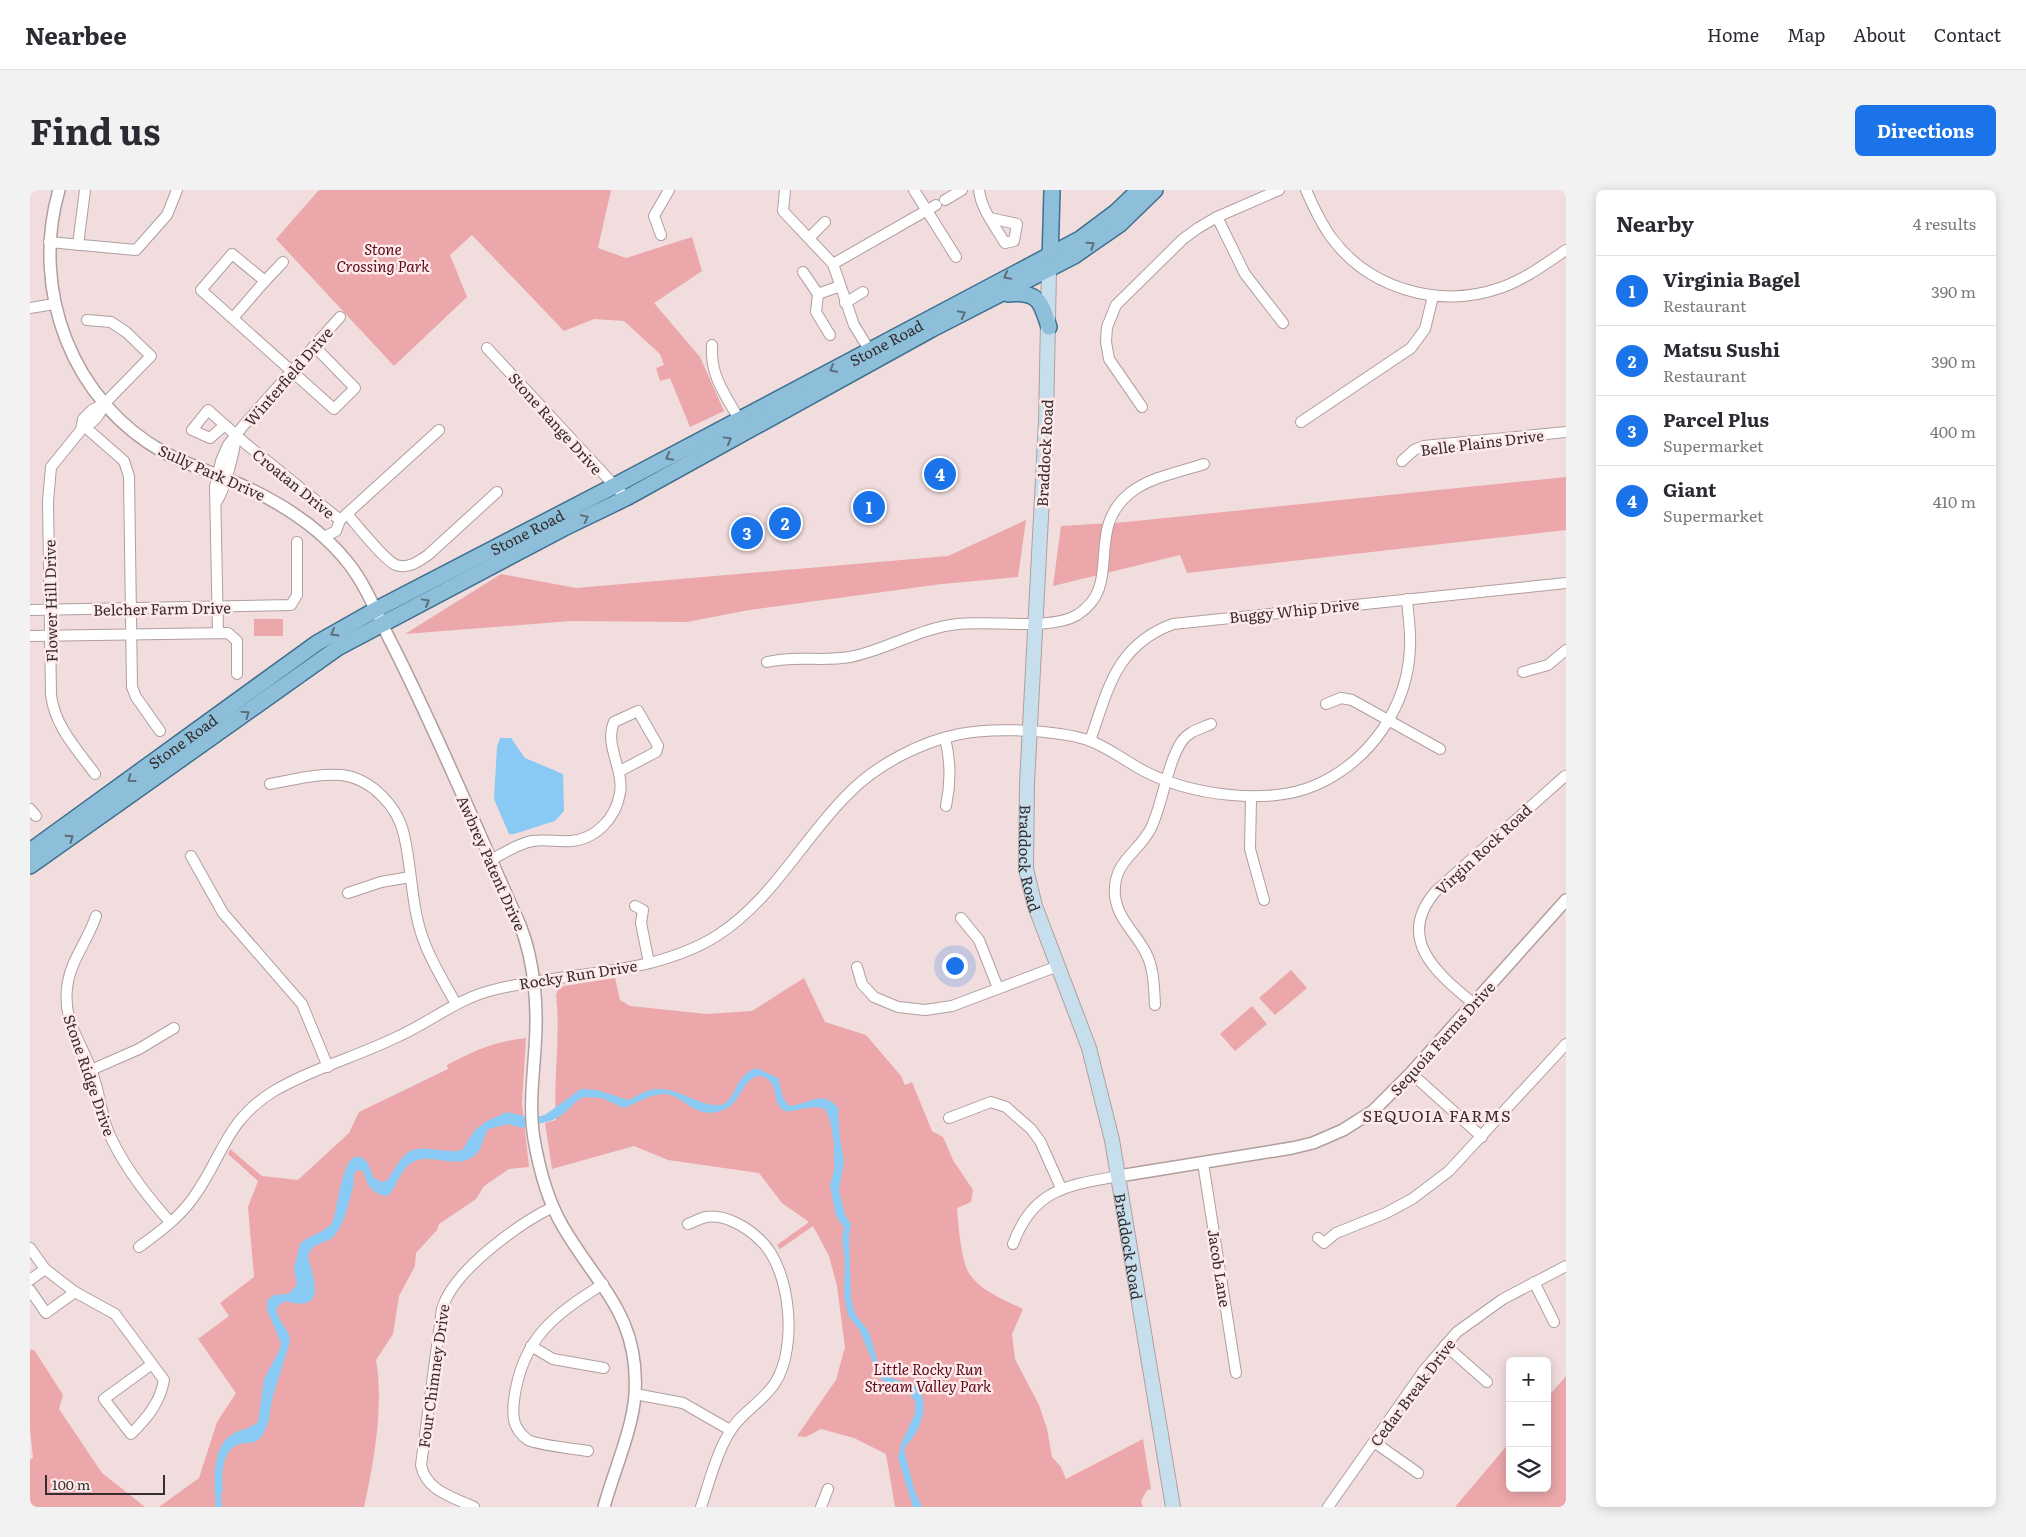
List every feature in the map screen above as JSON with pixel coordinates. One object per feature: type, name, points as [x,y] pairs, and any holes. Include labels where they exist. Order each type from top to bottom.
[{"type":"main road","name":"Braddock Road","points":[[1052,190],[1049,327],[1030,732],[1026,869],[1035,906],[1094,1064],[1119,1176],[1173,1507]]},
{"type":"main road","name":"Stone Road","points":[[30,866],[323,658],[538,542],[626,498],[1050,253],[1080,238],[1116,212],[1139,190]]},
{"type":"main road","name":"Stone Road","points":[[30,851],[318,643],[377,609],[739,419],[1050,270],[1102,238],[1154,190]]},
{"type":"main road","points":[[1000,295],[1020,293],[1035,297],[1041,304],[1049,327]]},
{"type":"street","name":"Sully Park Drive","points":[[59,190],[49,242],[49,265],[54,304],[68,348],[80,371],[105,403],[130,429],[154,446],[189,464],[221,476],[283,506],[324,537],[349,564],[377,609],[383,626]]},
{"type":"street","points":[[78,245],[85,190]]},
{"type":"street","points":[[49,242],[136,250],[167,215],[177,190]]},
{"type":"street","points":[[661,235],[654,216],[669,190]]},
{"type":"street","points":[[785,190],[783,211],[832,264],[854,325],[873,355]]},
{"type":"street","points":[[914,190],[936,205],[956,257]]},
{"type":"street","points":[[832,264],[962,190]]},
{"type":"street","points":[[979,190],[980,201],[990,218]]},
{"type":"street","points":[[1142,407],[1109,359],[1106,342],[1109,318],[1120,300],[1183,239],[1217,217],[1279,190]]},
{"type":"street","points":[[1306,190],[1325,228],[1353,261],[1372,275],[1393,285],[1433,296],[1469,296],[1502,288],[1531,273],[1566,250]]},
{"type":"street","points":[[1217,217],[1244,274],[1283,323]]},
{"type":"street","points":[[809,238],[824,222]]},
{"type":"street","points":[[265,281],[232,254],[201,290],[291,372],[334,408],[355,388],[314,346]]},
{"type":"street","points":[[233,318],[283,262]]},
{"type":"street","points":[[804,272],[818,294],[816,312],[830,335]]},
{"type":"street","points":[[818,294],[840,286]]},
{"type":"street","points":[[845,303],[863,292]]},
{"type":"street","points":[[1300,422],[1411,348],[1425,329],[1433,296]]},
{"type":"street","points":[[30,308],[54,304]]},
{"type":"street","name":"Winterfield Drive","points":[[218,633],[217,501],[223,490],[221,476],[236,449],[236,436],[340,317]]},
{"type":"street","name":"Flower Hill Drive","points":[[88,320],[111,322],[126,332],[151,356],[105,403],[88,414],[84,419],[84,426],[51,467],[48,501],[51,695],[53,713],[59,725],[95,774]]},
{"type":"street","points":[[712,344],[711,362],[715,375],[739,419]]},
{"type":"street","name":"Stone Range Drive","points":[[487,348],[626,498]]},
{"type":"street","name":"Croatan Drive","points":[[225,425],[236,436],[344,517],[394,565],[416,564],[497,492]]},
{"type":"street","points":[[84,426],[124,461],[129,476],[132,687],[136,697],[160,731]]},
{"type":"street","points":[[324,537],[336,531],[344,517],[439,430]]},
{"type":"street","name":"Belle Plains Drive","points":[[1402,461],[1414,450],[1424,446],[1566,432]]},
{"type":"street","points":[[767,662],[784,658],[821,660],[851,657],[918,632],[956,624],[981,622],[1036,623],[1063,621],[1075,616],[1090,603],[1103,576],[1103,544],[1106,527],[1125,497],[1148,482],[1204,464]]},
{"type":"street","name":"Belcher Farm Drive","points":[[30,610],[288,605],[294,602],[297,596],[297,542]]},
{"type":"street","name":"Buggy Whip Drive","points":[[1090,741],[1118,666],[1136,645],[1159,629],[1187,621],[1566,583]]},
{"type":"street","points":[[1090,741],[1149,774],[1218,793],[1251,798],[1291,793],[1332,777],[1367,750],[1389,720],[1400,699],[1409,666],[1410,636],[1406,599]]},
{"type":"street","name":"Awbrey Patent Drive","points":[[383,626],[427,716],[524,935],[532,981],[536,1032],[532,1109],[534,1136],[541,1172],[553,1207],[572,1242],[603,1284],[623,1318],[630,1338],[634,1358],[635,1394],[631,1417],[604,1507]]},
{"type":"street","points":[[218,633],[228,633],[237,641],[237,674]]},
{"type":"street","name":"Belcher Farm Drive","points":[[30,636],[218,633]]},
{"type":"street","points":[[1523,672],[1548,665],[1566,650]]},
{"type":"street","points":[[1326,704],[1340,698],[1352,700],[1440,749]]},
{"type":"street","points":[[491,860],[520,845],[533,841],[572,841],[593,834],[607,821],[616,807],[620,794],[620,771],[613,749],[611,731],[614,722],[638,711],[658,746],[656,752],[620,771]]},
{"type":"street","points":[[1156,1005],[1150,962],[1141,944],[1120,916],[1115,888],[1123,862],[1144,840],[1152,825],[1183,740],[1192,732],[1211,724]]},
{"type":"street","name":"Rocky Run Drive","points":[[140,1247],[170,1222],[195,1196],[222,1144],[245,1114],[274,1092],[402,1035],[456,1004],[486,991],[532,981],[649,963],[693,948],[736,923],[761,900],[847,794],[864,779],[918,748],[945,738],[984,731],[1030,732],[1090,741]]},
{"type":"street","points":[[945,738],[950,765],[950,786],[946,806]]},
{"type":"street","points":[[270,784],[316,776],[340,775],[355,779],[374,790],[391,806],[401,823],[417,921],[423,941],[456,1004]]},
{"type":"street","name":"Virgin Rock Road","points":[[1473,1003],[1434,968],[1425,955],[1420,937],[1420,925],[1424,908],[1436,890],[1565,776]]},
{"type":"street","points":[[1251,798],[1250,849],[1264,900]]},
{"type":"street","points":[[191,856],[223,913],[302,1004],[328,1067]]},
{"type":"street","points":[[348,893],[381,882],[410,876]]},
{"type":"street","name":"Sequoia Farms Drive","points":[[1119,1176],[1292,1148],[1329,1136],[1372,1111],[1411,1073],[1566,900]]},
{"type":"street","points":[[635,906],[643,910],[641,923],[649,963]]},
{"type":"street","name":"Stone Ridge Drive","points":[[96,916],[90,934],[73,963],[68,980],[66,1000],[72,1031],[91,1070],[105,1120],[114,1142],[143,1191],[170,1222]]},
{"type":"street","points":[[961,918],[980,940],[998,988]]},
{"type":"street","points":[[857,967],[862,984],[871,994],[889,1004],[906,1009],[925,1010],[944,1008],[1058,966]]},
{"type":"street","points":[[91,1070],[139,1049],[174,1028]]},
{"type":"street","points":[[1321,1241],[1386,1213],[1431,1186],[1458,1163],[1566,1044]]},
{"type":"street","points":[[1411,1073],[1482,1137]]},
{"type":"street","points":[[949,1118],[991,1102],[1006,1107],[1031,1129],[1040,1141],[1061,1188]]},
{"type":"street","name":"Jacob Lane","points":[[1203,1163],[1236,1372]]},
{"type":"street","points":[[1013,1244],[1030,1212],[1061,1188],[1119,1176]]},
{"type":"street","name":"Four Chimney Drive","points":[[474,1507],[430,1486],[420,1465],[442,1309],[450,1289],[490,1250],[531,1218],[553,1207]]},
{"type":"street","points":[[688,1224],[711,1217],[733,1222],[748,1230],[770,1251],[781,1278],[790,1329],[786,1357],[781,1372],[768,1392],[730,1430],[701,1507]]},
{"type":"street","points":[[30,1248],[45,1269],[74,1292],[115,1314],[164,1380],[162,1391],[151,1413],[131,1434],[104,1399],[152,1364]]},
{"type":"street","name":"Cedar Break Drive","points":[[1328,1507],[1425,1369],[1445,1345],[1482,1312],[1566,1266]]},
{"type":"street","points":[[30,1280],[45,1269]]},
{"type":"street","points":[[1534,1282],[1554,1322]]},
{"type":"street","points":[[588,1451],[534,1443],[518,1430],[513,1415],[520,1370],[531,1346],[557,1315],[603,1284]]},
{"type":"street","points":[[30,1290],[46,1313],[74,1292]]},
{"type":"street","points":[[1445,1345],[1487,1382]]},
{"type":"street","points":[[531,1346],[553,1359],[604,1368]]},
{"type":"street","points":[[635,1394],[683,1403],[701,1411],[730,1430]]},
{"type":"street","points":[[1374,1442],[1418,1472]]},
{"type":"street","points":[[821,1507],[828,1489]]},
{"type":"green space","name":"Stone Crossing Park","points":[[319,190],[611,190],[598,248],[626,258],[692,237],[702,271],[654,303],[700,357],[724,411],[690,427],[670,378],[660,381],[656,368],[664,365],[660,354],[624,321],[594,319],[564,331],[472,235],[450,255],[467,297],[394,366],[276,239]]},
{"type":"green space","points":[[1566,477],[1566,530],[1187,573],[1180,555],[1053,586],[1061,526],[1126,522]]},
{"type":"green space","points":[[1026,520],[1018,577],[942,584],[749,610],[687,622],[571,621],[405,634],[501,574],[576,588],[948,556]]},
{"type":"green space","points":[[254,619],[283,619],[283,636],[254,636]]},
{"type":"green space","points":[[1291,970],[1307,988],[1275,1015],[1259,998]]},
{"type":"green space","name":"Little Rocky Run Stream Valley Park","points":[[615,978],[620,1000],[630,1006],[707,1014],[752,1011],[804,978],[825,1022],[866,1035],[901,1076],[905,1085],[912,1082],[932,1131],[943,1137],[953,1160],[973,1190],[971,1202],[957,1208],[960,1241],[966,1267],[974,1279],[986,1290],[1023,1309],[1012,1334],[1015,1359],[1039,1405],[1047,1429],[1052,1457],[1061,1467],[1066,1479],[1143,1439],[1151,1489],[1147,1490],[1141,1501],[1143,1507],[895,1507],[886,1454],[854,1438],[821,1429],[806,1437],[797,1436],[836,1380],[845,1347],[837,1286],[829,1256],[813,1226],[780,1249],[777,1245],[809,1222],[782,1203],[759,1173],[668,1160],[634,1146],[552,1169],[545,1123],[556,1120],[555,1089],[558,1026],[556,995],[558,990],[564,986]]},
{"type":"green space","points":[[1252,1006],[1267,1024],[1235,1051],[1220,1034]]},
{"type":"green space","points":[[526,1038],[522,1103],[529,1167],[509,1169],[484,1186],[476,1199],[439,1224],[437,1230],[416,1253],[415,1266],[399,1296],[393,1334],[376,1360],[379,1396],[377,1434],[364,1507],[159,1507],[199,1478],[217,1422],[236,1393],[198,1339],[229,1316],[220,1303],[254,1277],[248,1207],[258,1181],[228,1154],[230,1149],[262,1176],[298,1180],[349,1133],[359,1112],[448,1069],[447,1065],[476,1051],[494,1044]]},
{"type":"green space","points":[[30,1349],[35,1351],[63,1395],[59,1409],[102,1473],[145,1507],[30,1507],[30,1460],[33,1458],[30,1430]]},
{"type":"green space","points":[[1566,1376],[1566,1507],[1455,1507],[1506,1447],[1506,1492],[1551,1492],[1551,1393]]},
{"type":"water","points":[[500,738],[511,738],[525,758],[563,774],[564,811],[555,821],[509,834],[494,799],[497,747]]},
{"type":"water","points":[[756,1068],[778,1078],[783,1098],[789,1106],[814,1099],[826,1099],[838,1108],[840,1140],[844,1161],[839,1190],[845,1215],[851,1224],[849,1237],[851,1298],[855,1314],[869,1332],[879,1367],[886,1376],[917,1387],[921,1393],[924,1405],[922,1419],[904,1450],[915,1492],[922,1507],[913,1507],[898,1458],[901,1444],[915,1414],[915,1401],[909,1393],[887,1384],[879,1377],[860,1331],[848,1315],[844,1296],[845,1263],[842,1237],[844,1228],[836,1216],[830,1186],[834,1170],[834,1143],[830,1120],[825,1109],[813,1107],[791,1111],[783,1110],[779,1107],[772,1084],[762,1076],[755,1077],[749,1081],[737,1098],[726,1109],[709,1113],[695,1109],[671,1095],[664,1094],[649,1097],[624,1108],[602,1098],[583,1097],[561,1116],[553,1120],[522,1128],[509,1124],[488,1129],[479,1150],[470,1159],[453,1162],[427,1159],[411,1163],[404,1170],[389,1195],[385,1196],[373,1190],[368,1184],[364,1172],[357,1170],[354,1174],[353,1188],[341,1226],[334,1236],[312,1248],[308,1257],[315,1285],[312,1299],[307,1303],[298,1304],[285,1301],[277,1307],[278,1316],[288,1332],[290,1341],[273,1396],[268,1422],[258,1440],[237,1445],[228,1453],[225,1458],[222,1478],[222,1507],[216,1507],[215,1477],[217,1457],[221,1447],[233,1434],[258,1422],[264,1379],[280,1349],[281,1343],[267,1310],[267,1301],[274,1295],[288,1294],[297,1285],[294,1269],[300,1244],[332,1223],[342,1180],[351,1159],[358,1156],[366,1161],[374,1178],[382,1182],[386,1181],[402,1158],[411,1151],[417,1149],[462,1150],[475,1130],[487,1121],[507,1112],[532,1118],[545,1115],[581,1089],[597,1090],[628,1100],[650,1090],[669,1090],[703,1103],[722,1105],[731,1097],[744,1076]]},
{"type":"place","name":"Giant","points":[[940,474]]},
{"type":"place","name":"Virginia Bagel","points":[[869,507]]},
{"type":"place","name":"Matsu Sushi","points":[[785,523]]},
{"type":"place","name":"Parcel Plus","points":[[747,533]]},
{"type":"district","name":"SEQUOIA FARMS","points":[[1437,1115]]}]
